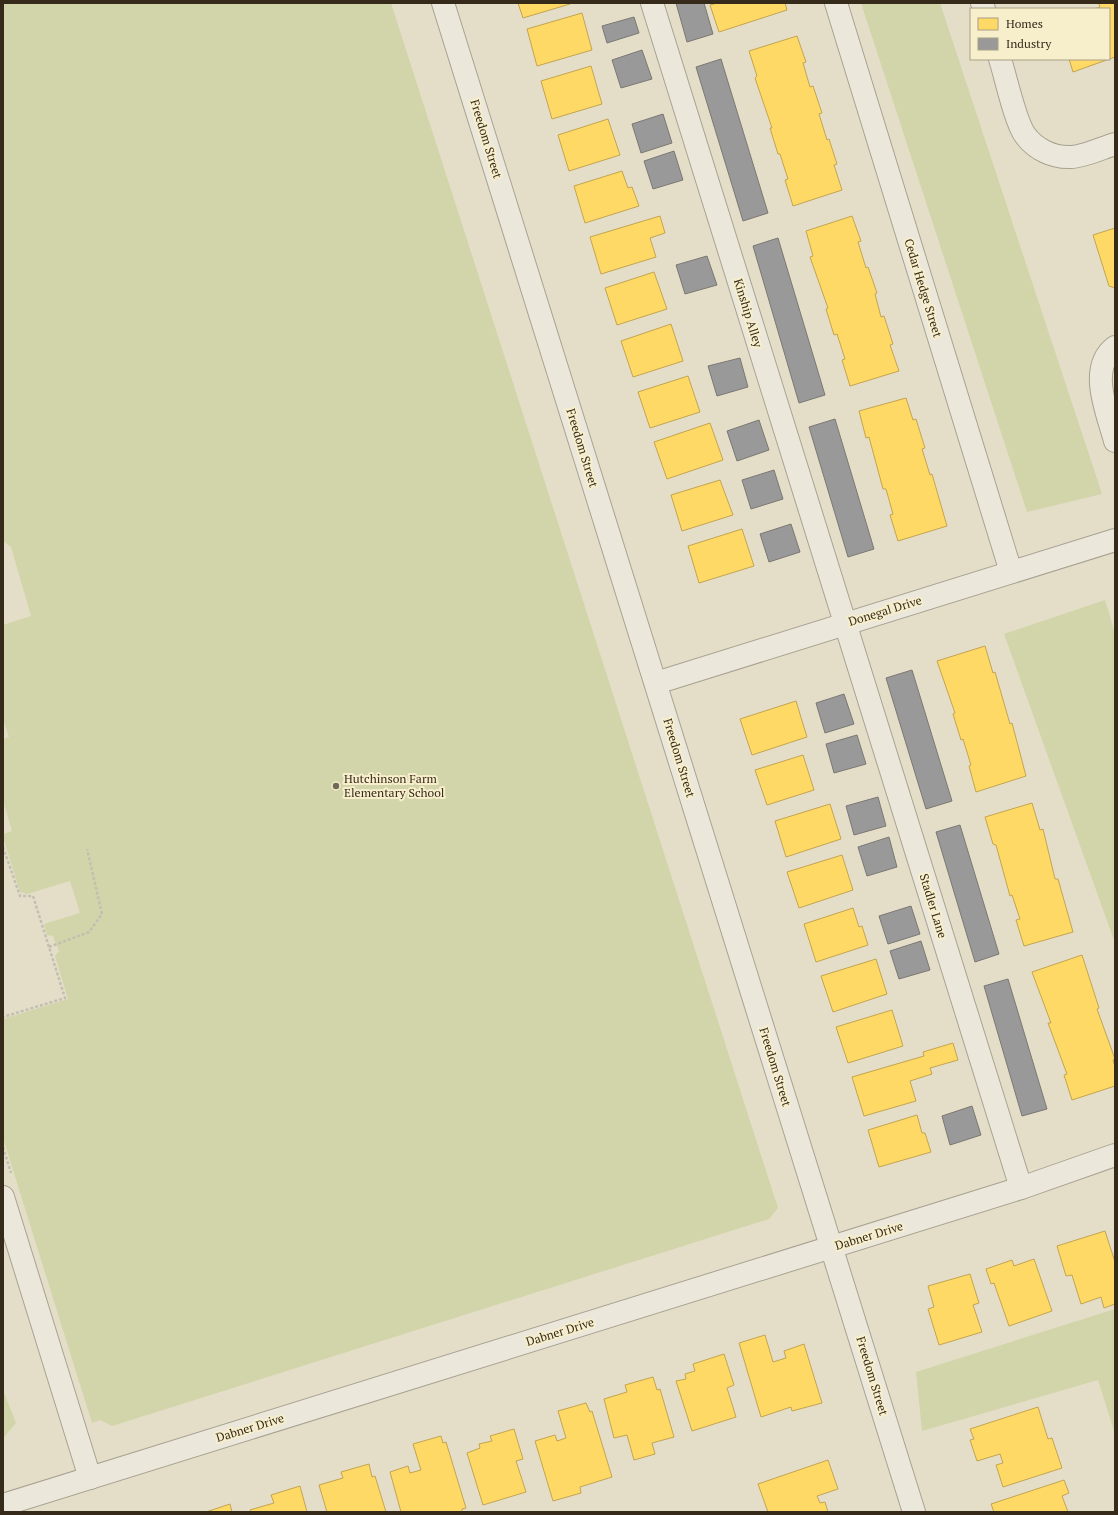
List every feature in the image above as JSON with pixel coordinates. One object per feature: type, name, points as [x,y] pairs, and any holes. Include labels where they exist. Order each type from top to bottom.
[{"type":"street","name":"Freedom Street","points":[[444,3],[914,1512]]},
{"type":"street","name":"Kinship Alley","points":[[652,3],[845,624]]},
{"type":"street","name":"Cedar Hedge Street","points":[[836,3],[1011,572]]},
{"type":"street","points":[[1000,60],[1019,122],[1025,135],[1036,146],[1051,155],[1071,157],[1115,144]]},
{"type":"street","points":[[1115,347],[1110,351],[1101,366],[1100,380],[1115,442]]},
{"type":"street","name":"Donegal Drive","points":[[656,684],[1115,540]]},
{"type":"street","name":"Stadler Lane","points":[[845,624],[1021,1188]]},
{"type":"street","name":"Dabner Drive","points":[[3,1505],[1021,1188],[1115,1155]]},
{"type":"street","points":[[3,1197],[90,1478]]},
{"type":"path","points":[[3,847],[20,896],[33,896],[65,998],[3,1017]]},
{"type":"path","points":[[49,947],[89,932],[102,914],[87,848]]},
{"type":"green space","name":"Hutchinson Farm Elementary School","points":[[3,3],[391,3],[778,1208],[769,1219],[112,1426],[100,1420],[92,1423],[3,1138],[3,1019],[68,999],[55,956],[59,951],[53,936],[47,935],[44,924],[80,913],[70,881],[27,894],[20,892],[3,837],[3,834],[12,831],[3,800],[3,739],[9,737],[3,719],[3,625],[31,616],[11,547],[3,541]]},
{"type":"green space","points":[[861,3],[940,3],[1102,494],[1027,512]]},
{"type":"green space","points":[[1105,600],[1115,633],[1115,943],[1004,634]]},
{"type":"green space","points":[[1115,1309],[1115,1434],[1098,1380],[922,1431],[916,1372]]},
{"type":"green space","points":[[3,1390],[16,1423],[3,1438]]},
{"type":"building: Homes","points":[[518,3],[570,3],[570,4],[523,18]]},
{"type":"building: Homes","points":[[717,3],[785,3],[787,10],[719,32],[710,5]]},
{"type":"building: Homes","points":[[1115,3],[1115,57],[1110,59],[1110,8],[1097,8],[1100,7],[1099,4]]},
{"type":"building: Homes","points":[[582,13],[592,50],[537,66],[527,29]]},
{"type":"building: Homes","points":[[797,36],[806,62],[803,63],[810,87],[813,86],[822,113],[819,114],[827,140],[829,139],[837,164],[834,165],[842,190],[793,206],[785,180],[788,179],[770,128],[772,128],[755,78],[757,76],[749,51]]},
{"type":"building: Homes","points":[[1069,60],[1107,60],[1073,72]]},
{"type":"building: Homes","points":[[591,66],[602,104],[552,119],[541,81]]},
{"type":"building: Homes","points":[[608,119],[620,155],[569,171],[558,135]]},
{"type":"building: Homes","points":[[622,171],[628,188],[632,187],[639,206],[585,223],[574,186]]},
{"type":"building: Homes","points":[[660,216],[665,233],[650,238],[656,257],[601,274],[590,237]]},
{"type":"building: Homes","points":[[852,216],[861,241],[858,242],[866,268],[868,267],[877,293],[875,294],[881,317],[884,316],[893,344],[890,345],[899,371],[850,386],[842,360],[845,359],[837,334],[834,335],[826,309],[828,308],[810,257],[813,256],[806,231]]},
{"type":"building: Homes","points":[[1115,228],[1115,288],[1109,286],[1093,235]]},
{"type":"building: Homes","points":[[654,272],[667,309],[617,325],[605,288]]},
{"type":"building: Homes","points":[[671,324],[683,361],[633,377],[621,341]]},
{"type":"building: Homes","points":[[688,376],[700,412],[650,428],[638,392]]},
{"type":"building: Homes","points":[[906,398],[913,420],[916,419],[925,448],[922,449],[930,475],[932,474],[947,526],[898,541],[890,515],[893,514],[886,489],[883,489],[869,437],[866,438],[859,411]]},
{"type":"building: Homes","points":[[710,423],[723,460],[667,479],[654,442]]},
{"type":"building: Homes","points":[[720,480],[733,515],[682,531],[671,495]]},
{"type":"building: Homes","points":[[742,529],[754,566],[699,583],[688,546]]},
{"type":"building: Homes","points":[[985,646],[993,673],[995,672],[1010,724],[1012,723],[1026,776],[976,792],[969,766],[971,765],[963,739],[961,740],[953,714],[955,713],[937,661]]},
{"type":"building: Homes","points":[[796,701],[807,737],[752,755],[740,719]]},
{"type":"building: Homes","points":[[803,755],[814,790],[767,805],[755,770]]},
{"type":"building: Homes","points":[[1032,803],[1040,830],[1043,829],[1055,879],[1058,879],[1073,932],[1024,946],[1016,920],[1020,919],[1012,895],[1010,896],[996,845],[993,844],[985,817]]},
{"type":"building: Homes","points":[[830,804],[841,839],[786,857],[775,821]]},
{"type":"building: Homes","points":[[842,855],[853,890],[799,908],[787,872]]},
{"type":"building: Homes","points":[[853,908],[859,927],[862,926],[868,945],[816,962],[804,924]]},
{"type":"building: Homes","points":[[1082,955],[1099,1008],[1097,1009],[1115,1059],[1113,1060],[1115,1067],[1115,1086],[1072,1100],[1064,1075],[1067,1074],[1048,1023],[1051,1023],[1032,972]]},
{"type":"building: Homes","points":[[876,959],[887,994],[833,1012],[821,976]]},
{"type":"building: Homes","points":[[892,1010],[903,1046],[848,1063],[836,1027]]},
{"type":"building: Homes","points":[[953,1043],[958,1060],[930,1068],[932,1074],[910,1081],[916,1101],[864,1116],[852,1077],[924,1056],[923,1052]]},
{"type":"building: Homes","points":[[917,1115],[922,1133],[925,1133],[931,1152],[879,1167],[868,1130]]},
{"type":"building: Homes","points":[[1105,1231],[1115,1262],[1115,1304],[1104,1308],[1101,1297],[1081,1304],[1072,1275],[1066,1276],[1057,1246]]},
{"type":"building: Homes","points":[[1034,1259],[1052,1311],[1009,1326],[994,1283],[991,1284],[986,1269],[1012,1260],[1014,1266]]},
{"type":"building: Homes","points":[[970,1274],[979,1303],[973,1305],[982,1332],[939,1345],[928,1309],[934,1307],[928,1286]]},
{"type":"building: Homes","points":[[765,1335],[773,1362],[786,1358],[784,1351],[804,1344],[822,1403],[792,1411],[791,1407],[761,1417],[739,1343]]},
{"type":"building: Homes","points":[[724,1354],[734,1385],[727,1388],[736,1417],[692,1431],[676,1381],[686,1379],[685,1374],[695,1371],[693,1364]]},
{"type":"building: Homes","points":[[653,1377],[657,1390],[660,1389],[674,1437],[652,1443],[655,1454],[634,1460],[627,1435],[614,1438],[604,1399],[627,1392],[625,1385]]},
{"type":"building: Homes","points":[[586,1403],[590,1412],[592,1411],[612,1477],[580,1487],[581,1493],[553,1501],[535,1441],[555,1435],[557,1441],[566,1438],[558,1411]]},
{"type":"building: Homes","points":[[1038,1407],[1048,1439],[1052,1438],[1062,1468],[1003,1487],[996,1465],[1003,1463],[1000,1454],[977,1461],[970,1440],[974,1439],[970,1429]]},
{"type":"building: Homes","points":[[514,1429],[523,1459],[516,1461],[526,1492],[483,1505],[467,1453],[480,1448],[479,1444],[492,1441],[490,1436]]},
{"type":"building: Homes","points":[[441,1436],[443,1443],[446,1442],[466,1508],[462,1509],[462,1512],[401,1512],[390,1472],[408,1466],[410,1473],[421,1470],[413,1444]]},
{"type":"building: Homes","points":[[828,1460],[838,1489],[817,1496],[820,1503],[825,1502],[828,1512],[768,1512],[758,1484]]},
{"type":"building: Homes","points":[[369,1464],[372,1477],[375,1476],[386,1512],[327,1512],[319,1485],[343,1478],[341,1472]]},
{"type":"building: Homes","points":[[1064,1480],[1069,1493],[1062,1496],[1068,1512],[994,1512],[991,1504]]},
{"type":"building: Homes","points":[[300,1486],[307,1512],[251,1512],[250,1510],[274,1503],[271,1495]]},
{"type":"building: Homes","points":[[230,1504],[232,1512],[206,1512]]},
{"type":"building: Industry","points":[[676,3],[704,3],[713,34],[687,42]]},
{"type":"building: Industry","points":[[634,17],[639,33],[607,43],[602,26]]},
{"type":"building: Industry","points":[[642,50],[652,79],[621,88],[612,60]]},
{"type":"building: Industry","points":[[721,59],[768,213],[743,221],[696,67]]},
{"type":"building: Industry","points":[[663,114],[672,143],[641,153],[632,124]]},
{"type":"building: Industry","points":[[674,151],[683,180],[653,189],[644,161]]},
{"type":"building: Industry","points":[[778,238],[825,395],[799,403],[753,246]]},
{"type":"building: Industry","points":[[707,256],[717,285],[685,294],[676,265]]},
{"type":"building: Industry","points":[[740,358],[748,387],[717,396],[708,366]]},
{"type":"building: Industry","points":[[835,419],[874,549],[848,557],[809,427]]},
{"type":"building: Industry","points":[[759,420],[769,450],[737,461],[727,431]]},
{"type":"building: Industry","points":[[774,470],[783,499],[751,509],[742,480]]},
{"type":"building: Industry","points":[[791,524],[800,552],[769,562],[760,534]]},
{"type":"building: Industry","points":[[912,670],[952,801],[926,809],[886,678]]},
{"type":"building: Industry","points":[[844,694],[854,724],[825,733],[816,703]]},
{"type":"building: Industry","points":[[857,735],[866,764],[834,773],[826,744]]},
{"type":"building: Industry","points":[[878,797],[886,826],[854,835],[846,806]]},
{"type":"building: Industry","points":[[960,825],[999,954],[975,962],[936,832]]},
{"type":"building: Industry","points":[[889,837],[897,867],[867,876],[858,847]]},
{"type":"building: Industry","points":[[911,906],[920,934],[888,944],[879,916]]},
{"type":"building: Industry","points":[[921,941],[930,970],[899,979],[890,951]]},
{"type":"building: Industry","points":[[1008,979],[1047,1109],[1022,1116],[984,986]]},
{"type":"building: Industry","points":[[972,1106],[981,1135],[950,1145],[942,1116]]},
{"type":"place","name":"Hutchinson Farm Elementary School","points":[[336,786]]}]
